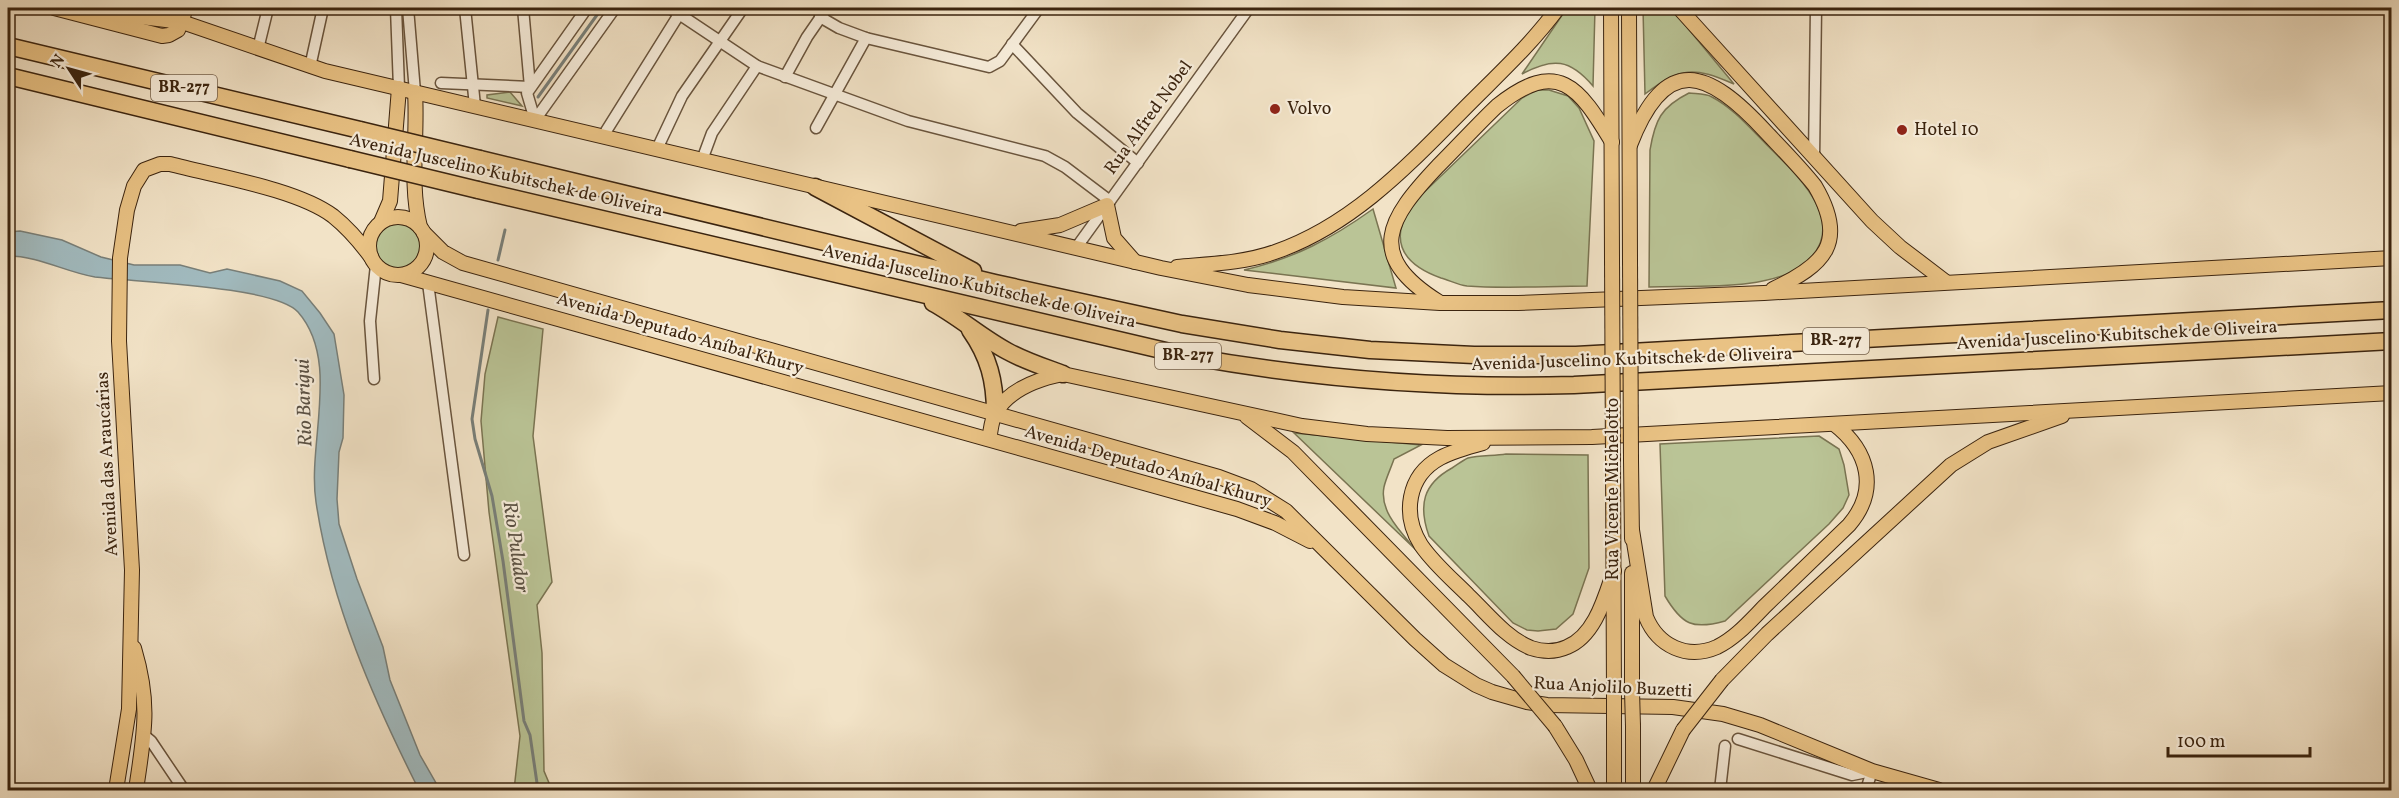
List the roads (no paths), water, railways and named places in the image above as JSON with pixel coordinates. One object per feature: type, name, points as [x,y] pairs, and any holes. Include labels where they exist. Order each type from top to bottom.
[{"type":"highway","name":"Avenida Juscelino Kubitschek de Oliveira","points":[[8,46],[995,283],[1182,324],[1280,340],[1370,350],[1474,355],[1622,353],[2391,310]]},
{"type":"highway","name":"Avenida Juscelino Kubitschek de Oliveira","points":[[8,76],[478,190],[1123,342],[1225,363],[1368,381],[1477,386],[1574,386],[2391,341]]},
{"type":"highway","points":[[815,187],[995,283]]},
{"type":"highway","points":[[911,291],[952,313],[1006,350],[1031,363],[1063,374]]},
{"type":"highway","points":[[952,313],[969,328],[981,346],[990,367],[995,389],[995,413]]},
{"type":"main road","points":[[54,8],[157,35],[174,33],[182,22],[186,8]]},
{"type":"main road","points":[[68,8],[182,22],[216,32],[310,67],[1161,268],[1248,285],[1300,292],[1440,303],[1528,303],[1764,293],[2391,258]]},
{"type":"main road","points":[[1161,268],[1235,262],[1274,253],[1298,244],[1348,215],[1391,182],[1527,45],[1558,8]]},
{"type":"main road","name":"Rua Vicente Michelotto","points":[[1611,8],[1614,790]]},
{"type":"main road","name":"Rua Vicente Michelotto","points":[[1629,8],[1633,790]]},
{"type":"main road","points":[[1679,8],[1885,234],[1946,282]]},
{"type":"main road","points":[[1630,145],[1647,107],[1665,88],[1689,80],[1702,81],[1716,86],[1742,107],[1807,176],[1828,213],[1830,239],[1825,252],[1809,270],[1764,293]]},
{"type":"main road","points":[[1440,303],[1414,285],[1397,264],[1391,245],[1394,223],[1418,187],[1497,106],[1509,96],[1532,84],[1555,82],[1565,85],[1574,89],[1590,104],[1611,142]]},
{"type":"main road","points":[[373,261],[369,241],[390,201],[399,88]]},
{"type":"main road","points":[[334,216],[352,233],[373,261],[392,274],[410,273],[423,260],[426,252],[414,195],[416,92]]},
{"type":"main road","name":"Avenida das Araucárias","points":[[116,790],[129,709],[131,542],[119,341],[119,291],[120,258],[131,195],[144,170],[160,164],[170,164],[294,196],[334,216]]},
{"type":"main road","points":[[1008,232],[1060,225],[1108,203],[1114,238],[1135,262]]},
{"type":"main road","points":[[334,216],[361,226],[379,224],[389,218],[406,218],[422,230]]},
{"type":"main road","name":"Avenida Deputado Aníbal Khury","points":[[422,230],[443,252],[463,263],[1237,482],[1271,499],[1327,552]]},
{"type":"main road","name":"Avenida Deputado Aníbal Khury","points":[[401,275],[1255,514],[1296,533],[1327,552]]},
{"type":"main road","points":[[989,440],[995,413],[1018,390],[1032,382],[1063,374],[1302,426],[1358,433],[1447,438],[1592,437],[2391,393]]},
{"type":"main road","points":[[1654,790],[1683,730],[1722,680],[1767,634],[1951,465],[1988,442],[2081,410]]},
{"type":"main road","points":[[1241,413],[1293,452],[1512,676],[1555,726],[1576,760],[1590,790]]},
{"type":"main road","points":[[1853,444],[1858,432],[1867,422]]},
{"type":"main road","points":[[1632,530],[1646,617],[1651,629],[1668,645],[1680,650],[1691,652],[1717,647],[1740,630],[1857,516],[1867,496],[1868,486],[1864,463],[1853,444],[1834,424]]},
{"type":"main road","points":[[1500,438],[1455,451],[1440,458],[1422,472],[1415,482],[1410,494],[1410,514],[1417,538],[1429,555],[1510,635],[1533,649],[1545,651],[1556,651],[1569,647],[1586,633],[1597,614],[1614,571]]},
{"type":"main road","name":"Rua Anjolilo Buzetti","points":[[1327,552],[1430,654],[1459,676],[1492,692],[1547,705],[1656,706],[1715,712],[1760,725],[1872,771],[1939,790]]},
{"type":"main road","name":"Avenida das Araucárias","points":[[130,635],[142,674],[145,694],[145,736],[136,790]]},
{"type":"main road","points":[[129,709],[145,736]]},
{"type":"street","points":[[258,49],[268,8]]},
{"type":"street","points":[[310,67],[323,8]]},
{"type":"street","points":[[396,8],[399,88]]},
{"type":"street","points":[[408,8],[416,92]]},
{"type":"street","points":[[465,8],[475,106]]},
{"type":"street","points":[[523,8],[530,87]]},
{"type":"street","points":[[535,120],[527,97],[530,87],[587,8]]},
{"type":"street","points":[[535,120],[615,8]]},
{"type":"street","points":[[657,149],[676,107],[718,41],[743,8]]},
{"type":"street","points":[[785,77],[807,37],[827,8]]},
{"type":"street","points":[[820,17],[839,28],[866,38],[984,67],[993,66],[1038,8]]},
{"type":"street","name":"Rua Alfred Nobel","points":[[1076,248],[1249,8]]},
{"type":"street","points":[[1814,158],[1816,8]]},
{"type":"street","points":[[603,136],[677,10],[718,41],[757,66],[908,121],[1045,156],[1065,167],[1108,203]]},
{"type":"street","points":[[816,128],[866,38]]},
{"type":"street","points":[[1012,44],[1077,112],[1138,163]]},
{"type":"street","points":[[702,160],[712,133],[757,66]]},
{"type":"street","points":[[441,82],[530,87]]},
{"type":"street","points":[[373,261],[370,321],[374,379]]},
{"type":"street","points":[[428,283],[464,555]]},
{"type":"street","points":[[145,736],[151,741],[184,790]]},
{"type":"street","points":[[1738,739],[1852,775],[1872,771],[1866,790]]},
{"type":"street","points":[[1720,790],[1725,746]]},
{"type":"water","points":[[20,231],[62,240],[101,257],[134,265],[180,265],[210,273],[227,269],[280,281],[302,291],[320,313],[334,334],[344,395],[343,438],[339,452],[337,499],[339,524],[383,647],[390,680],[420,755],[440,790],[419,790],[370,686],[332,577],[316,502],[314,479],[320,403],[318,354],[311,332],[298,312],[284,303],[262,296],[171,283],[95,277],[41,261],[8,256],[8,232]]},
{"type":"waterway","name":"Rio Pulador","points":[[538,97],[602,8]]},
{"type":"waterway","name":"Rio Pulador","points":[[498,260],[505,230]]},
{"type":"waterway","name":"Rio Pulador","points":[[488,310],[472,419],[475,439],[492,496],[524,721],[530,735],[538,790]]},
{"type":"place","name":"Volvo","points":[[1275,109]]},
{"type":"place","name":"Hotel 10","points":[[1902,130]]},
{"type":"water label","name":"Rio Barigui","points":[[305,403]]}]
